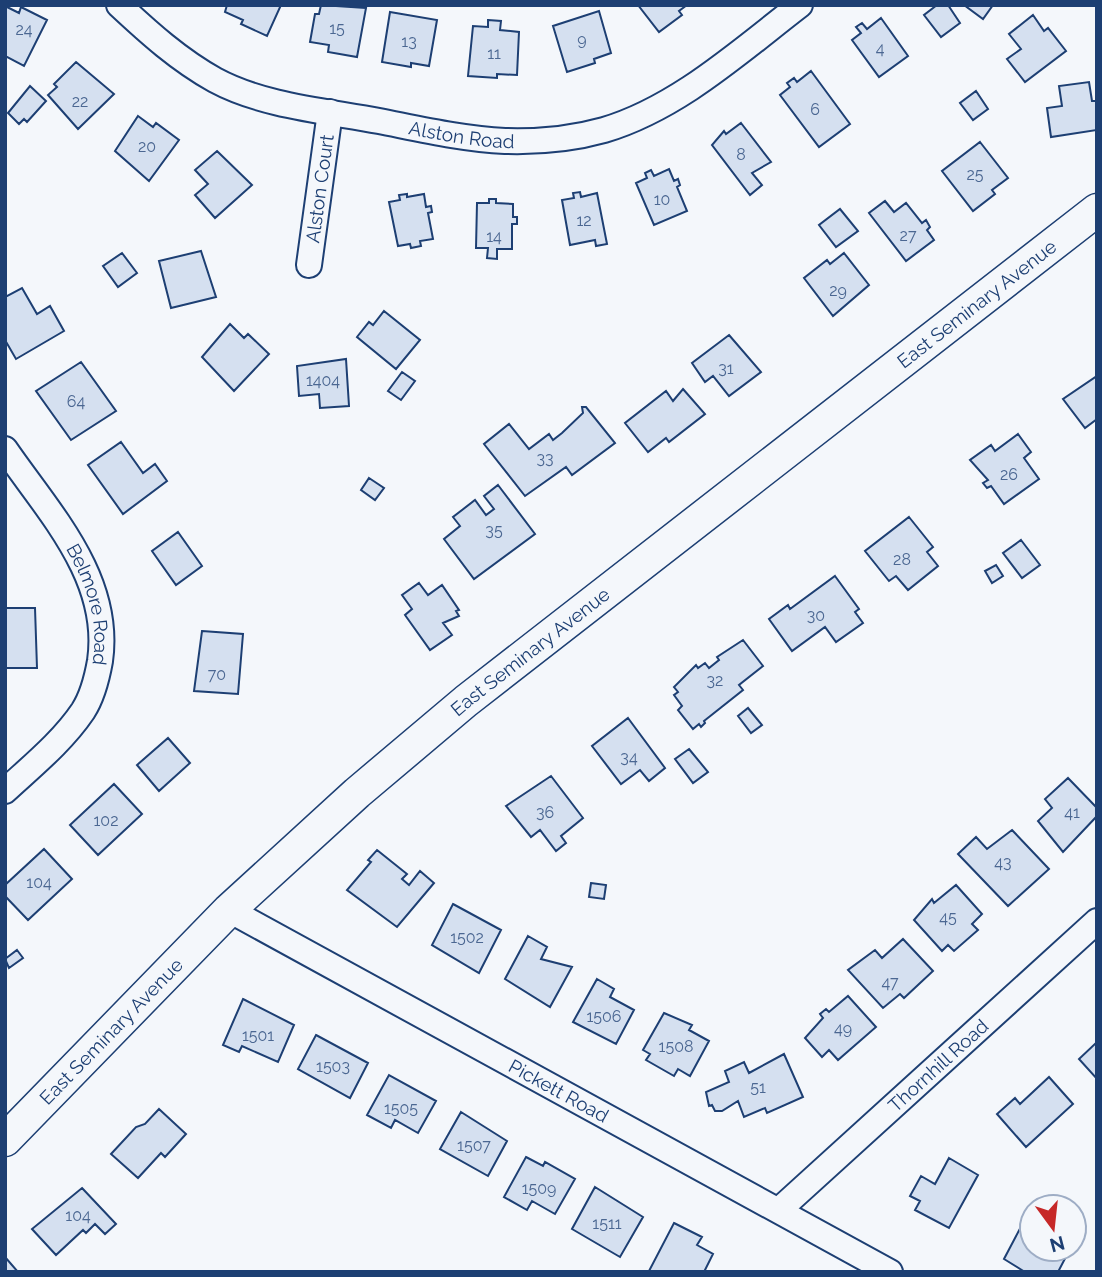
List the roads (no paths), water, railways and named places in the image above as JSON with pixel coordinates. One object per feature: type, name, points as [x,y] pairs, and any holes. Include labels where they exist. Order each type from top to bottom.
[{"type":"street","name":"Alston Road","points":[[119,5],[183,61],[217,81],[257,96],[330,112],[504,141],[560,140],[606,129],[685,91],[800,5]]},
{"type":"street","name":"Alston Court","points":[[309,265],[330,112]]},
{"type":"street","name":"East Seminary Avenue","points":[[5,1140],[229,910],[357,793],[466,701],[1097,210]]},
{"type":"street","name":"Belmore Road","points":[[5,449],[94,584],[101,613],[102,645],[97,677],[85,709],[65,734],[5,791]]},
{"type":"street","name":"Pickett Road","points":[[229,910],[890,1272]]},
{"type":"street","name":"Thornhill Road","points":[[779,1210],[1097,921]]}]
